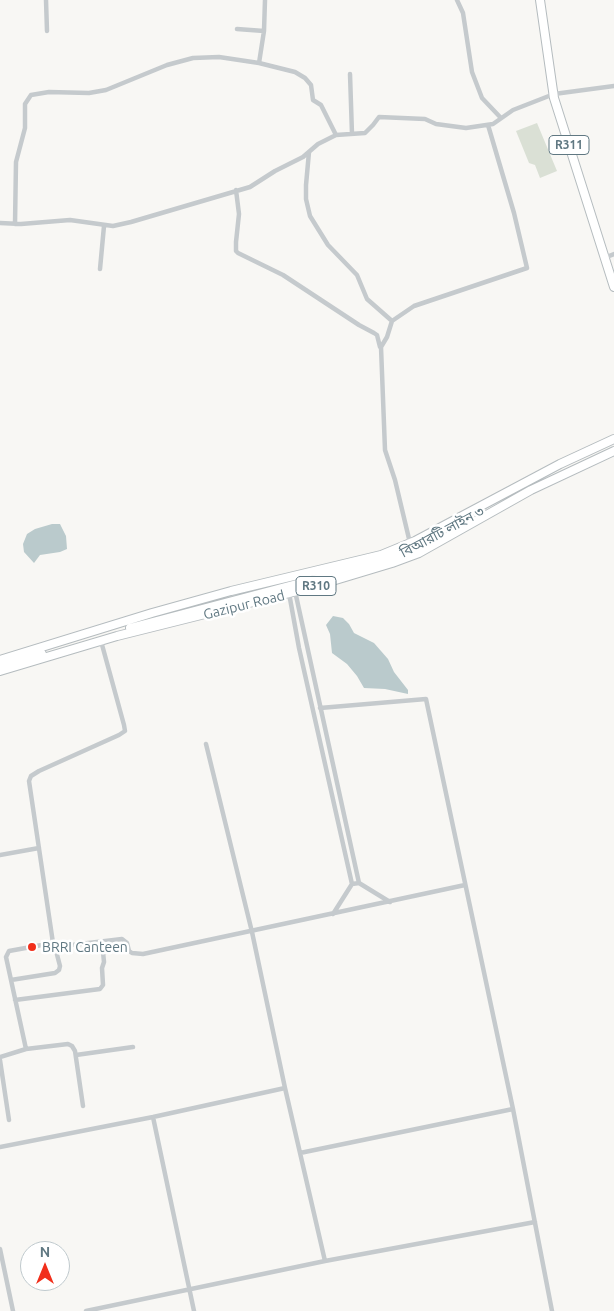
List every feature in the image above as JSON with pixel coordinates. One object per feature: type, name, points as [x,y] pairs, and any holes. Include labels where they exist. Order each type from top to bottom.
[{"type":"main road","name":"R311","points":[[540,0],[554,94],[614,287]]},
{"type":"main road","name":"Gazipur Road","points":[[0,660],[152,613],[231,591],[381,554],[410,543],[560,464],[614,439]]},
{"type":"main road","name":"বিআরটি লাইন ৩","points":[[0,666],[161,619],[380,562],[400,555],[528,486],[614,446]]},
{"type":"main road","name":"Gazipur Road","points":[[0,672],[101,641],[392,564],[419,553],[531,490],[614,451]]},
{"type":"street","points":[[46,0],[47,30]]},
{"type":"street","points":[[259,63],[264,31],[265,0]]},
{"type":"street","points":[[457,0],[464,13],[472,72],[482,98],[501,118]]},
{"type":"street","points":[[237,29],[264,31]]},
{"type":"street","points":[[15,224],[16,162],[25,128],[25,104],[31,94],[49,92],[89,93],[106,90],[167,65],[193,58],[218,57],[259,63],[295,72],[309,81],[313,100],[321,105],[336,135]]},
{"type":"street","points":[[350,74],[352,134]]},
{"type":"street","points":[[0,223],[15,224],[70,220],[89,221],[104,226],[113,226],[131,222],[250,187],[275,170],[303,157],[318,144],[336,135],[365,133],[379,117],[425,119],[436,124],[466,128],[493,124],[512,110],[554,94],[614,86]]},
{"type":"street","points":[[380,347],[387,337],[392,321],[414,306],[527,268],[514,213],[488,124]]},
{"type":"street","points":[[309,152],[306,199],[310,216],[328,245],[357,275],[367,299],[392,321]]},
{"type":"street","points":[[236,190],[239,214],[236,242],[238,254],[283,275],[359,326],[377,335],[380,347],[385,450],[395,480],[410,543]]},
{"type":"street","points":[[100,269],[104,226]]},
{"type":"street","points":[[604,258],[614,254]]},
{"type":"street","points":[[292,592],[359,883]]},
{"type":"street","points":[[292,592],[299,648],[352,884],[333,914]]},
{"type":"street","points":[[11,980],[55,973],[59,970],[60,966],[54,945],[29,781],[32,776],[125,731],[101,641]]},
{"type":"street","points":[[320,708],[426,699],[513,1109],[552,1311]]},
{"type":"street","points":[[206,744],[252,932],[284,1088],[325,1261]]},
{"type":"street","points":[[0,855],[39,848]]},
{"type":"street","points":[[352,884],[359,883],[390,902]]},
{"type":"street","points":[[0,958],[6,956],[9,951],[122,939],[127,943],[129,951],[136,954],[252,932],[465,885]]},
{"type":"street","points":[[15,1000],[100,989],[103,985],[102,968],[104,962],[102,942]]},
{"type":"street","points":[[6,956],[26,1049]]},
{"type":"street","points":[[9,1120],[2,1089],[0,1058],[26,1049],[68,1044],[72,1046],[76,1056],[83,1106]]},
{"type":"street","points":[[76,1056],[133,1047]]},
{"type":"street","points":[[0,1147],[153,1117],[284,1088]]},
{"type":"street","points":[[300,1153],[513,1109]]},
{"type":"street","points":[[153,1117],[194,1311]]},
{"type":"street","points":[[86,1311],[325,1261],[534,1222]]},
{"type":"street","points":[[0,1248],[13,1311]]},
{"type":"shaded area","points":[[537,123],[557,171],[540,178],[535,165],[529,163],[516,131]]},
{"type":"shaded area","points":[[52,524],[60,524],[66,536],[67,549],[40,555],[34,563],[24,552],[23,544],[27,534],[35,529]]},
{"type":"shaded area","points":[[333,616],[343,618],[354,633],[374,643],[388,659],[394,672],[408,690],[408,694],[385,689],[364,688],[347,664],[332,653],[330,634],[326,625]]},
{"type":"place","name":"BRRI Canteen","points":[[32,947]]}]
